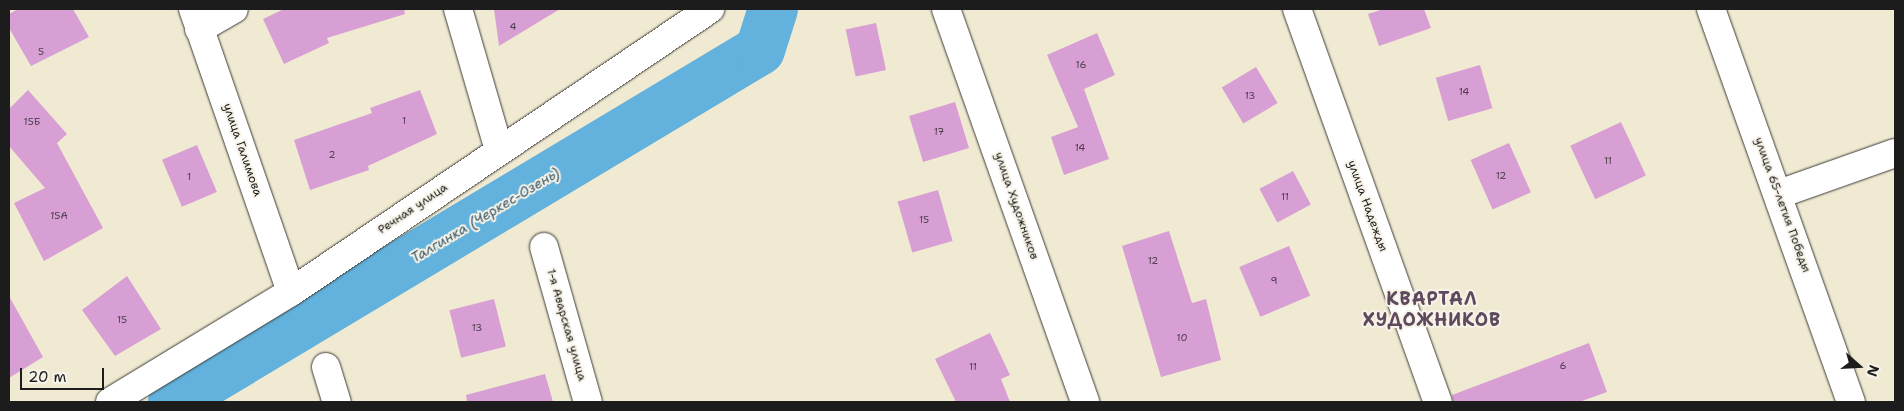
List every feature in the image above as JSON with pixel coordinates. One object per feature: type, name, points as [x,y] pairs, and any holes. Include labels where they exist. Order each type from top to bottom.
[{"type":"street","points":[[196,19],[234,9]]},
{"type":"street","points":[[458,9],[499,150]]},
{"type":"street","name":"Речная улица","points":[[110,402],[291,292],[710,9]]},
{"type":"street","name":"улица Художников","points":[[946,9],[1085,402]]},
{"type":"street","name":"улица Надежды","points":[[1297,9],[1438,402]]},
{"type":"street","name":"улица 65-летия Победы","points":[[1710,9],[1779,194],[1851,402]]},
{"type":"street","name":"улица Галимова","points":[[196,19],[291,292]]},
{"type":"street","points":[[1779,194],[1895,153]]},
{"type":"street","name":"1-я Аварская улица","points":[[544,247],[588,402]]},
{"type":"street","points":[[326,367],[337,402]]},
{"type":"building","points":[[18,9],[73,9],[89,37],[31,66],[9,28],[9,14]]},
{"type":"building","points":[[284,9],[404,9],[405,14],[327,38],[329,43],[284,64],[263,19]]},
{"type":"building","points":[[494,9],[560,9],[499,46]]},
{"type":"building","points":[[1384,9],[1424,9],[1431,28],[1379,46],[1368,14]]},
{"type":"building","points":[[876,23],[886,70],[856,76],[846,29]]},
{"type":"building","points":[[1097,33],[1115,75],[1084,89],[1109,159],[1064,175],[1051,137],[1078,127],[1047,55]]},
{"type":"building","points":[[1480,65],[1492,108],[1448,121],[1436,78]]},
{"type":"building","points":[[1256,67],[1278,103],[1243,124],[1222,88]]},
{"type":"building","points":[[28,90],[67,134],[57,143],[103,228],[44,261],[14,203],[45,188],[9,146],[9,109]]},
{"type":"building","points":[[420,90],[437,134],[368,166],[369,170],[310,190],[294,140],[372,113],[370,108]]},
{"type":"building","points":[[955,102],[969,148],[923,162],[909,116]]},
{"type":"building","points":[[1621,122],[1646,175],[1595,199],[1570,146]]},
{"type":"building","points":[[1509,143],[1531,192],[1493,209],[1471,160]]},
{"type":"building","points":[[197,145],[217,192],[182,207],[162,160]]},
{"type":"building","points":[[1293,171],[1311,205],[1277,222],[1259,189]]},
{"type":"building","points":[[938,190],[953,241],[912,253],[898,202]]},
{"type":"building","points":[[1169,231],[1192,303],[1206,299],[1221,360],[1161,377],[1122,246]]},
{"type":"building","points":[[1289,246],[1310,296],[1260,317],[1239,267]]},
{"type":"building","points":[[127,276],[161,329],[115,356],[82,310]]},
{"type":"building","points":[[9,296],[43,357],[9,378]]},
{"type":"building","points":[[494,299],[506,347],[461,358],[449,310]]},
{"type":"building","points":[[990,333],[1010,375],[1001,379],[1010,402],[956,402],[935,359]]},
{"type":"building","points":[[1589,343],[1607,392],[1579,402],[1453,402],[1452,395]]},
{"type":"building","points":[[545,374],[553,402],[467,402],[466,395]]},
{"type":"waterway","name":"Талгинка (Черкес-Озень)","points":[[173,402],[760,50],[773,9]]},
{"type":"district","name":"КВАРТАЛ ХУДОЖНИКОВ","points":[[1432,310]]}]
